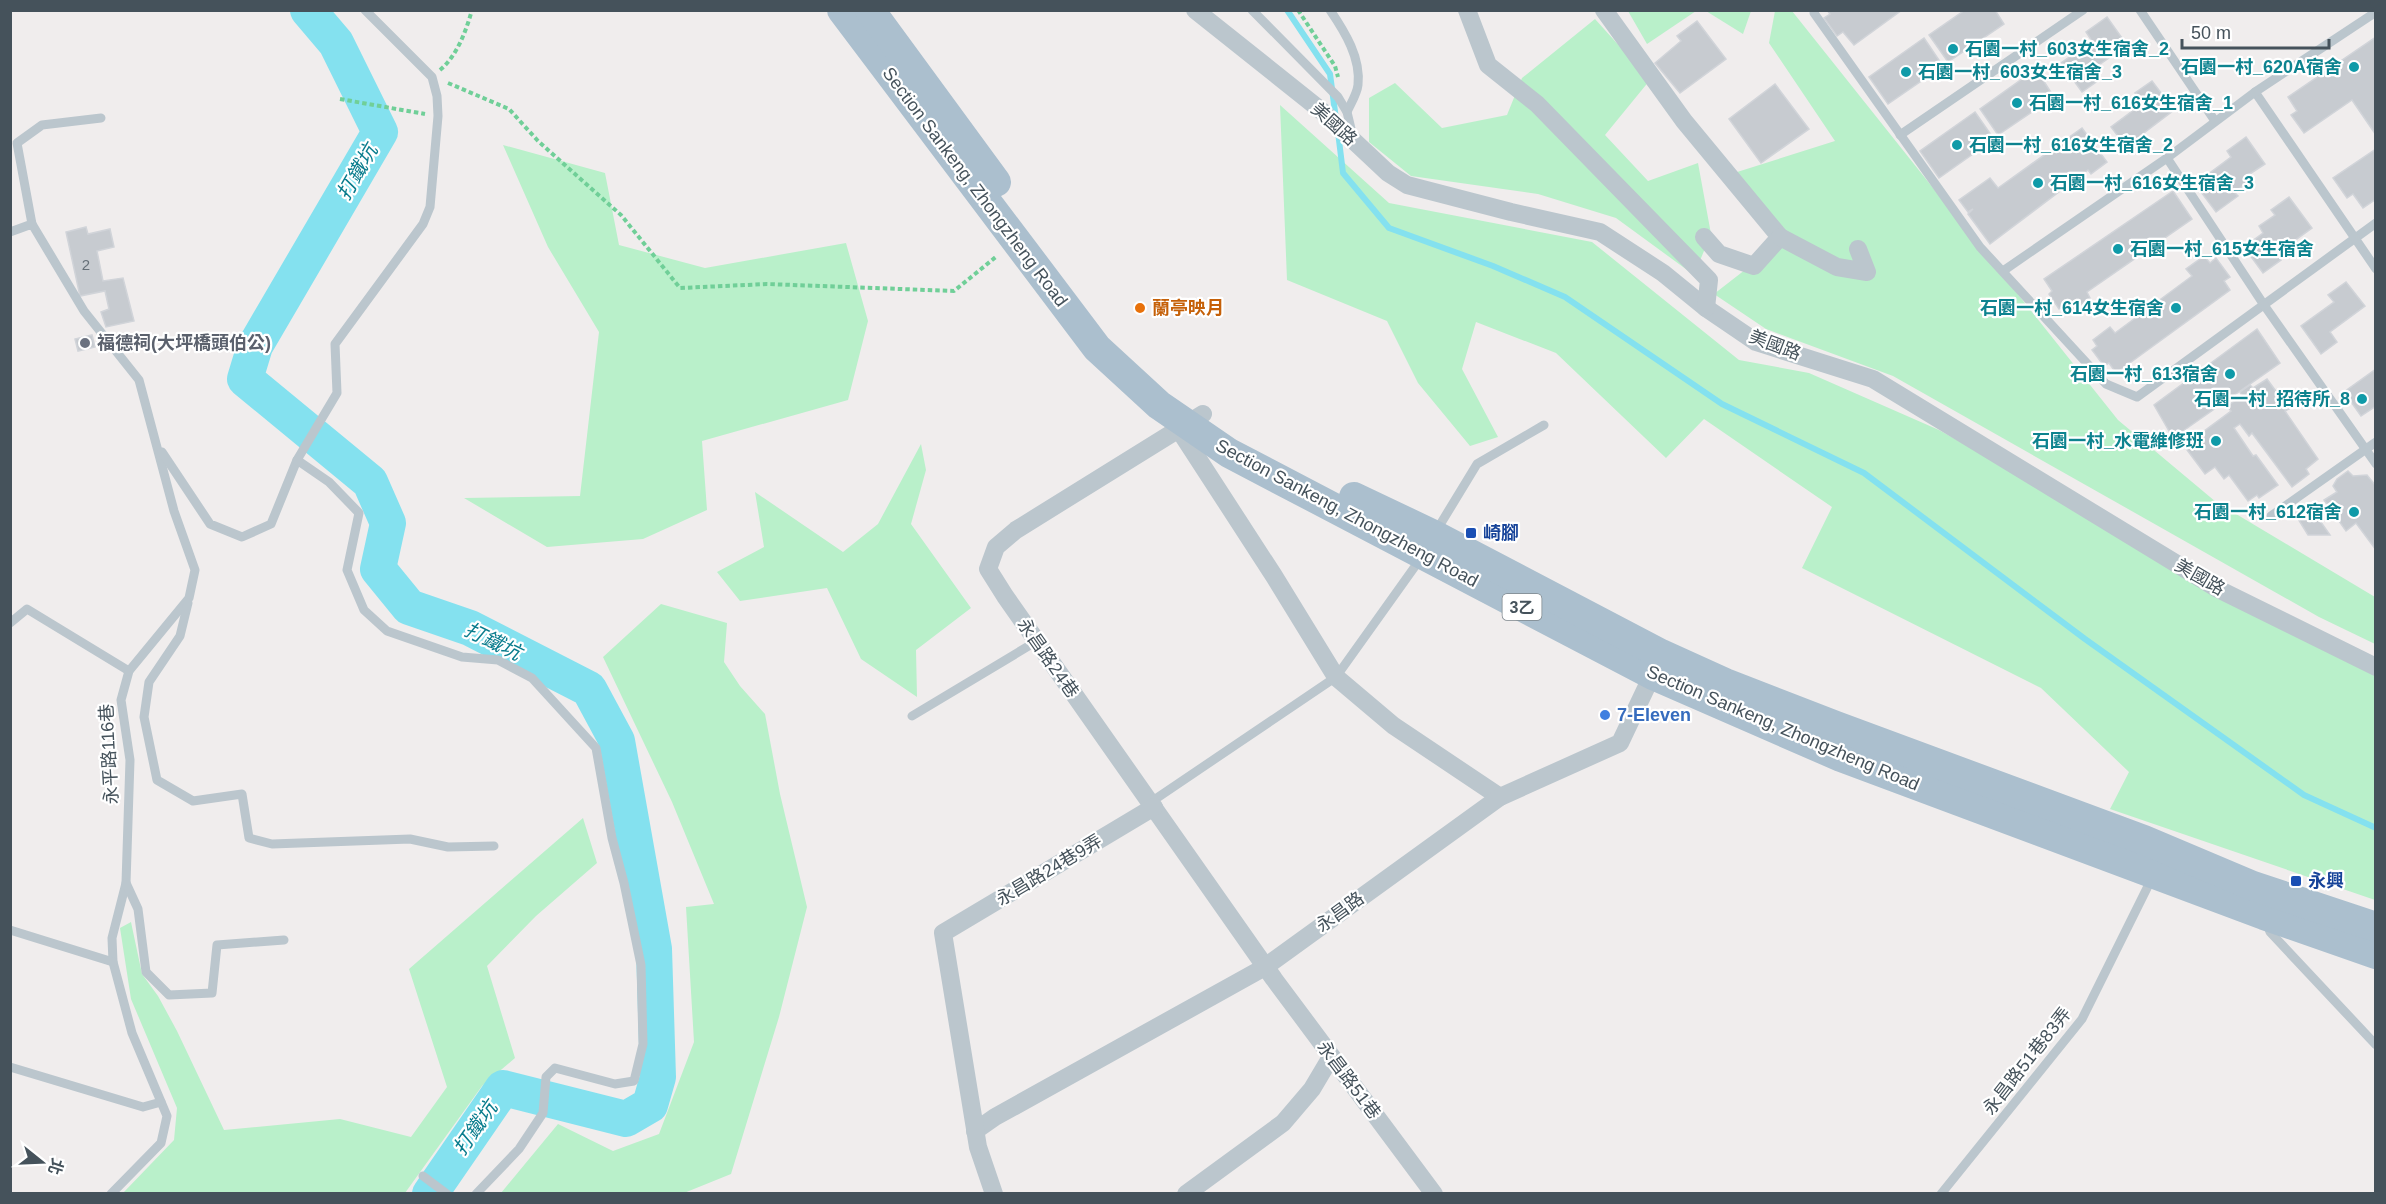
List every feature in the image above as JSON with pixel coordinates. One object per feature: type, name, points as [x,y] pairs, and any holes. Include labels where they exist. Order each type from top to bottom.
[{"type":"main road","name":"Section Sankeng, Zhongzheng Road","points":[[842,10],[1097,348],[1159,405],[1189,421]]},
{"type":"main road","name":"Section Sankeng, Zhongzheng Road","points":[[870,10],[1017,211],[1139,369],[1189,421],[1229,453],[1428,545],[1841,757],[2155,873],[2376,927]]},
{"type":"main road","name":"Section Sankeng, Zhongzheng Road","points":[[1657,664],[1836,726],[2144,840],[2258,900],[2376,954]]},
{"type":"street","name":"美國路","points":[[1195,10],[1323,112],[1388,173],[1407,185],[1600,232],[1663,273],[1706,308],[1756,342],[1873,379],[2218,588],[2376,667]]},
{"type":"street","points":[[1467,10],[1488,65],[1537,104],[1709,280],[1706,308]]},
{"type":"street","points":[[1604,10],[1684,120],[1780,237],[1837,267],[1867,272],[1858,249]]},
{"type":"street","points":[[1704,237],[1719,254],[1754,266],[1780,237]]},
{"type":"street","name":"永昌路24巷","points":[[1189,421],[1016,530],[996,547],[988,569],[1265,966]]},
{"type":"street","points":[[1189,421],[1274,576],[1336,677],[1394,726],[1500,797]]},
{"type":"street","name":"永昌路","points":[[975,1131],[995,1117],[1265,966],[1500,797],[1620,743],[1657,664]]},
{"type":"street","name":"永昌路24巷9弄","points":[[975,1131],[943,933],[1153,805]]},
{"type":"street","name":"永昌路51巷","points":[[1265,966],[1434,1194]]},
{"type":"street","points":[[1186,1194],[1283,1123],[1312,1089],[1331,1057]]},
{"type":"street","points":[[975,1131],[994,1194]]},
{"type":"lane","points":[[156,444],[210,524],[243,537],[271,524],[297,460],[337,393],[335,344],[423,224],[430,207],[438,116],[437,96],[432,77],[366,10]]},
{"type":"lane","points":[[1252,10],[1339,98],[1347,112],[1349,135]]},
{"type":"lane","points":[[1330,10],[1348,40],[1358,65],[1358,87],[1347,112]]},
{"type":"lane","points":[[1815,10],[1814,13],[1980,247],[2106,384],[2137,398],[2354,237],[2376,224]]},
{"type":"lane","points":[[1900,135],[2083,10]]},
{"type":"lane","points":[[2140,10],[2215,121]]},
{"type":"lane","points":[[2003,271],[2167,158],[2255,92],[2376,12]]},
{"type":"lane","points":[[2255,92],[2376,268]]},
{"type":"lane","points":[[10,232],[32,224],[17,143],[42,125],[101,118]]},
{"type":"lane","points":[[2167,158],[2264,305],[2376,464]]},
{"type":"lane","name":"永平路116巷","points":[[32,224],[84,311],[139,380],[174,511],[195,570],[189,598],[129,671],[121,700],[130,760],[126,884],[112,938],[113,962],[132,1033],[167,1116],[161,1143],[111,1194]]},
{"type":"lane","points":[[1153,805],[1336,677],[1428,545],[1477,464],[1544,424]]},
{"type":"lane","points":[[2271,516],[2376,442]]},
{"type":"lane","points":[[297,460],[329,482],[359,513],[347,570],[364,610],[387,631],[462,657],[498,660],[532,678],[596,748],[612,838],[641,965],[643,1044],[634,1081],[615,1084],[555,1068],[546,1077],[543,1113],[519,1149],[476,1194]]},
{"type":"lane","points":[[189,598],[180,636],[149,682],[144,717],[157,780],[193,801],[242,794],[249,838],[272,844],[410,838],[448,847],[494,846]]},
{"type":"lane","points":[[10,623],[27,609],[129,671]]},
{"type":"lane","points":[[912,716],[1037,641]]},
{"type":"lane","name":"永昌路51巷83弄","points":[[1941,1194],[2082,1019],[2155,873]]},
{"type":"lane","points":[[126,884],[138,909],[146,972],[170,995],[212,993],[217,945],[284,940]]},
{"type":"lane","points":[[2258,900],[2270,932],[2376,1045]]},
{"type":"lane","points":[[10,930],[113,962]]},
{"type":"lane","points":[[10,1067],[143,1107],[161,1102]]},
{"type":"lane","points":[[423,1176],[447,1194]]},
{"type":"path","points":[[472,10],[466,29],[447,64],[432,77],[509,109],[538,141],[621,215],[680,288],[767,284],[954,291],[1015,241]]},
{"type":"path","points":[[1298,10],[1335,66],[1341,87],[1339,98]]},
{"type":"path","points":[[340,99],[438,116]]},
{"type":"green space","points":[[1628,11],[1696,11],[1647,44]]},
{"type":"green space","points":[[1706,11],[1751,11],[1743,34]]},
{"type":"green space","points":[[1775,11],[1792,11],[2118,420],[2216,502],[2375,597],[2375,644],[2319,617],[1893,376],[1766,329],[1714,294],[1777,245],[1734,173],[1835,141],[1769,43]]},
{"type":"green space","points":[[1595,19],[1650,80],[1605,135],[1648,181],[1698,163],[1711,234],[1694,275],[1616,218],[1538,194],[1411,176],[1369,142],[1369,98],[1395,83],[1442,128],[1507,115],[1522,78]]},
{"type":"green space","points":[[1280,105],[1389,203],[1592,242],[1739,360],[1809,373],[1939,430],[2375,675],[2375,900],[2110,809],[2129,772],[2041,688],[1802,568],[1832,507],[1704,419],[1666,458],[1556,353],[1476,322],[1462,369],[1498,437],[1470,446],[1418,383],[1387,321],[1287,280]]},
{"type":"green space","points":[[503,145],[605,173],[619,245],[705,268],[846,243],[868,321],[848,400],[702,441],[707,510],[643,539],[547,547],[464,498],[580,496],[599,332],[548,247]]},
{"type":"green space","points":[[921,444],[926,470],[911,524],[971,608],[916,650],[917,697],[861,659],[827,588],[740,601],[717,572],[764,547],[755,492],[843,552],[878,524]]},
{"type":"green space","points":[[661,604],[727,623],[724,662],[740,686],[765,714],[780,794],[807,907],[779,1017],[731,1174],[684,1193],[501,1193],[558,1124],[613,1151],[659,1134],[694,1042],[686,907],[714,904],[672,802],[603,657]]},
{"type":"green space","points":[[583,818],[597,863],[536,916],[487,966],[515,1058],[482,1086],[405,1193],[123,1193],[174,1140],[177,1108],[131,999],[120,928],[131,922],[142,974],[158,996],[177,1031],[224,1130],[340,1119],[411,1137],[447,1087],[409,969]]},
{"type":"building","points":[[1827,10],[1902,10],[1854,45],[1843,32],[1837,36],[1824,18],[1830,14]]},
{"type":"building","name":"石園一村_603女生宿舍_2","points":[[1965,10],[1995,10],[2004,24],[1948,62],[1929,35]]},
{"type":"building","points":[[2107,17],[2127,45],[2092,70],[2099,80],[2082,92],[2061,63],[2092,41],[2086,32]]},
{"type":"building","points":[[1697,21],[1726,59],[1680,93],[1655,63],[1681,41],[1677,36]]},
{"type":"building","name":"石園一村_620A宿舍","points":[[2376,37],[2376,135],[2352,100],[2304,133],[2291,115],[2297,111],[2288,97]]},
{"type":"building","name":"石園一村_603女生宿舍_3","points":[[1924,38],[1943,66],[1888,104],[1869,77]]},
{"type":"building","name":"石園一村_616女生宿舍_1","points":[[2036,69],[2054,97],[1998,135],[1980,109]]},
{"type":"building","points":[[2152,81],[2174,110],[2140,136],[2144,141],[2130,152],[2111,127],[2143,103],[2135,93]]},
{"type":"building","points":[[1775,84],[1809,129],[1761,163],[1729,119]]},
{"type":"building","name":"石園一村_616女生宿舍_2","points":[[1975,112],[1994,139],[1939,178],[1920,151]]},
{"type":"building","name":"石園一村_616女生宿舍_3","points":[[2082,128],[2107,162],[2091,174],[2088,170],[1990,244],[1968,214],[1973,209],[1968,212],[1959,200],[1990,178],[1998,188]]},
{"type":"building","points":[[2246,137],[2265,164],[2245,177],[2249,182],[2234,192],[2238,196],[2216,212],[2195,184],[2231,157],[2227,151]]},
{"type":"building","points":[[2376,149],[2376,199],[2363,208],[2353,194],[2347,198],[2333,178]]},
{"type":"building","name":"石園一村_615女生宿舍","points":[[2173,191],[2192,219],[2087,292],[2090,298],[2068,313],[2063,306],[2059,309],[2049,294],[2052,291],[2044,279]]},
{"type":"building","points":[[2289,197],[2312,228],[2276,254],[2281,260],[2263,273],[2244,247],[2263,233],[2259,226],[2275,215],[2271,210]]},
{"type":"building","points":[[86,227],[88,234],[110,229],[114,247],[97,251],[103,281],[123,278],[134,321],[106,327],[101,312],[109,309],[105,291],[80,296],[66,232]]},
{"type":"building","name":"石園一村_614女生宿舍","points":[[2204,256],[2210,263],[2216,258],[2230,277],[2224,281],[2230,290],[2116,373],[2109,363],[2104,366],[2092,350],[2097,346],[2093,340],[2110,327],[2115,333],[2192,276],[2186,269]]},
{"type":"building","points":[[2346,282],[2365,306],[2330,332],[2337,342],[2321,354],[2301,326],[2334,302],[2328,295]]},
{"type":"building","name":"石園一村_613宿舍","points":[[2257,329],[2280,363],[2173,438],[2154,405]]},
{"type":"building","name":"福德祠(大坪橋頭伯公)","points":[[92,335],[95,347],[78,351],[75,339]]},
{"type":"building","name":"石園一村_招待所_8","points":[[2376,369],[2376,406],[2361,416],[2344,392]]},
{"type":"building","name":"石園一村_水電維修班","points":[[2267,379],[2289,409],[2285,411],[2318,459],[2306,469],[2309,474],[2292,487],[2252,433],[2249,436],[2240,424],[2234,428],[2253,456],[2256,455],[2278,485],[2259,498],[2257,495],[2248,501],[2229,475],[2224,479],[2215,467],[2205,474],[2184,446],[2231,411],[2227,406],[2242,396],[2240,392],[2250,385],[2253,388]]},
{"type":"building","name":"石園一村_612宿舍","points":[[2348,471],[2353,476],[2367,475],[2376,486],[2376,550],[2356,523],[2346,531],[2324,500],[2337,492],[2333,486],[2337,479]]},
{"type":"building","points":[[2309,505],[2330,535],[2308,535],[2295,514]]},
{"type":"waterway","name":"打鐵坑","points":[[308,10],[336,43],[380,132],[255,346],[245,379],[370,482],[388,523],[378,569],[409,607],[470,628],[589,689],[617,741],[654,949],[658,1077],[650,1105],[626,1119],[503,1088],[430,1194]]},
{"type":"waterway","points":[[1287,10],[1330,74],[1336,119]]},
{"type":"waterway","points":[[1338,132],[1343,173],[1389,228],[1493,266],[1565,297],[1722,404],[1864,473],[2085,639],[2304,795],[2376,828]]},
{"type":"place","name":"石園一村_603女生宿舍_2","points":[[1953,49]]},
{"type":"place","name":"石園一村_620A宿舍","points":[[2354,67]]},
{"type":"place","name":"石園一村_603女生宿舍_3","points":[[1906,72]]},
{"type":"place","name":"石園一村_616女生宿舍_1","points":[[2017,103]]},
{"type":"place","name":"石園一村_616女生宿舍_2","points":[[1957,145]]},
{"type":"place","name":"石園一村_616女生宿舍_3","points":[[2038,183]]},
{"type":"place","name":"石園一村_615女生宿舍","points":[[2118,249]]},
{"type":"place","name":"蘭亭映月","points":[[1140,308]]},
{"type":"place","name":"石園一村_614女生宿舍","points":[[2176,308]]},
{"type":"place","name":"福德祠(大坪橋頭伯公)","points":[[85,343]]},
{"type":"place","name":"石園一村_613宿舍","points":[[2230,374]]},
{"type":"place","name":"石園一村_招待所_8","points":[[2362,399]]},
{"type":"place","name":"石園一村_水電維修班","points":[[2216,441]]},
{"type":"place","name":"石園一村_612宿舍","points":[[2354,512]]},
{"type":"place","name":"崎腳","points":[[1471,533]]},
{"type":"place","name":"7-Eleven","points":[[1605,715]]},
{"type":"place","name":"永興","points":[[2296,881]]}]
